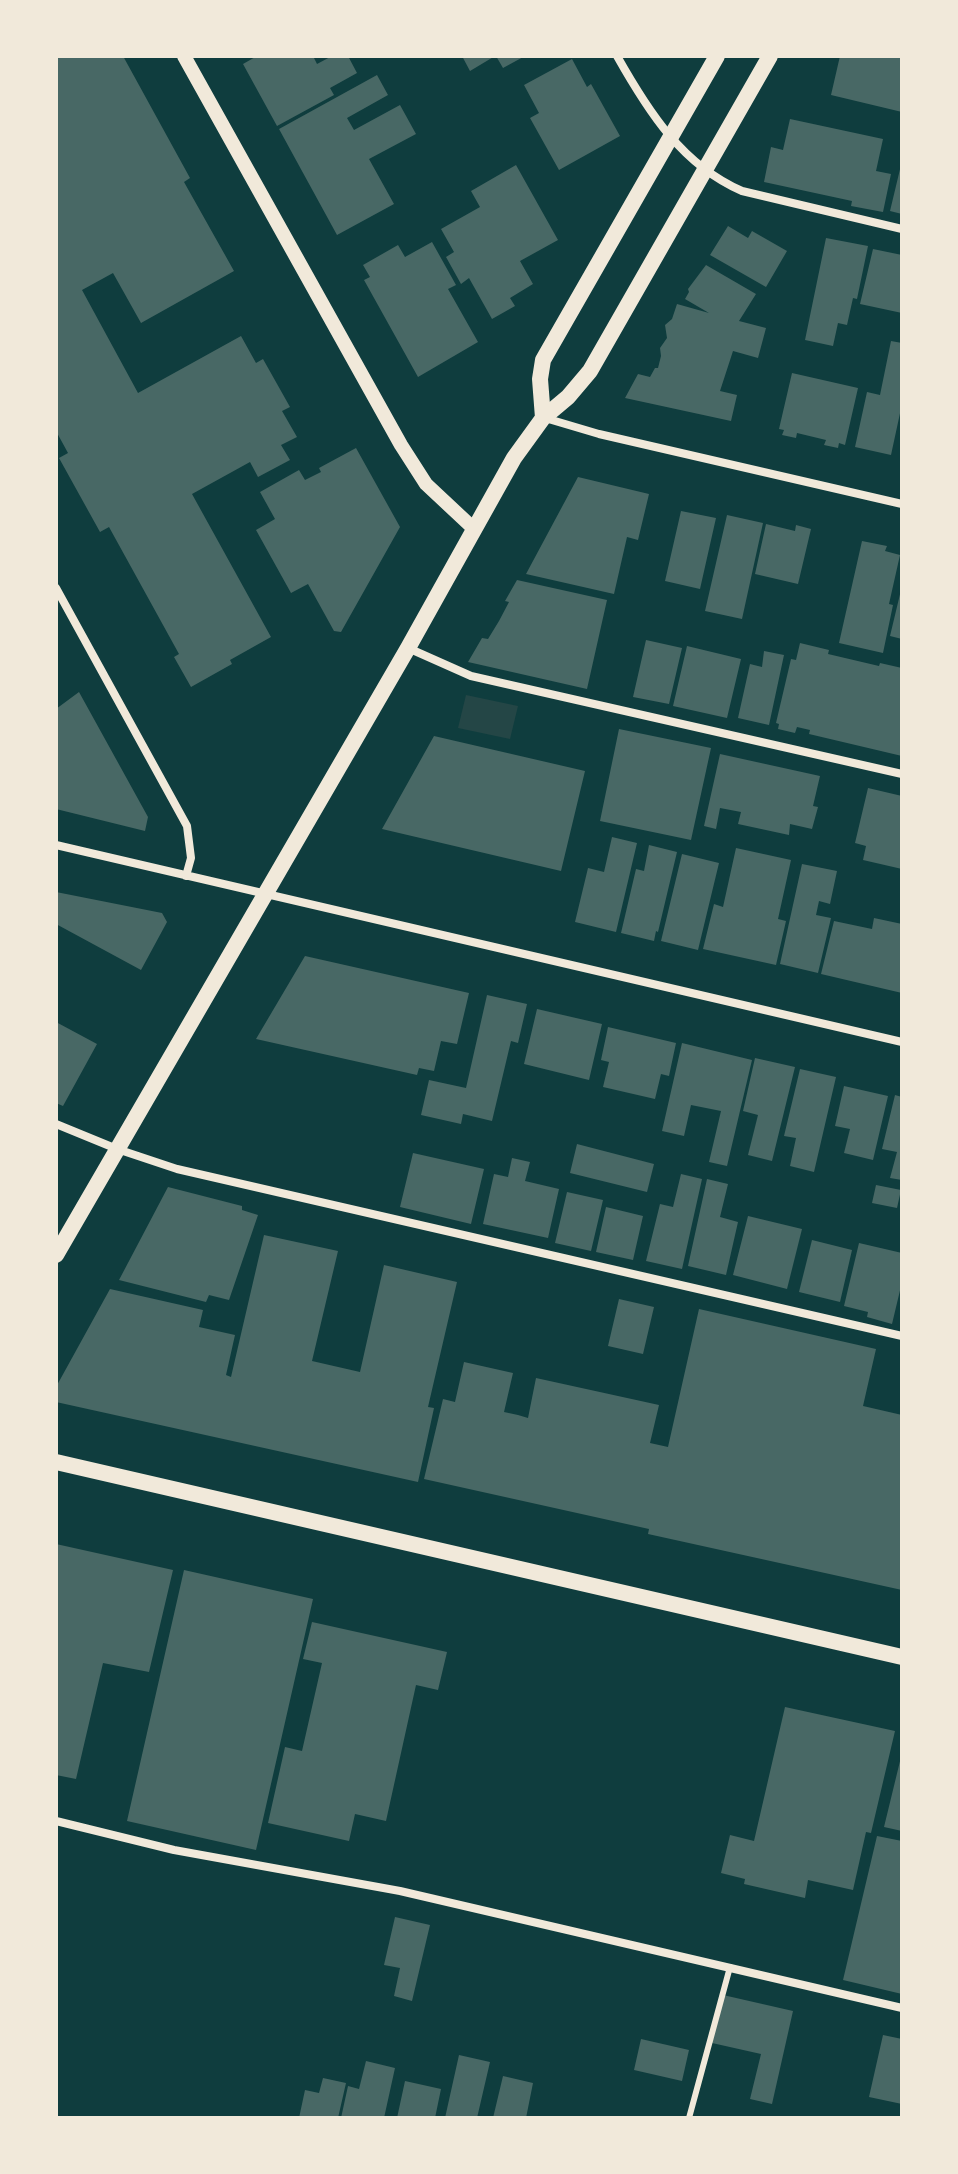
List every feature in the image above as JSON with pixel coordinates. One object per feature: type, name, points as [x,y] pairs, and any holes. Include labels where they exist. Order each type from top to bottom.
[{"type":"main road","points":[[543,418],[540,379],[543,360],[717,56]]},
{"type":"main road","points":[[56,1255],[408,648],[514,458],[543,418],[568,397],[590,371],[770,56]]},
{"type":"main road","points":[[56,1462],[902,1657]]},
{"type":"street","points":[[184,56],[401,445],[426,484],[473,528]]},
{"type":"street","points":[[617,56],[643,102],[670,138],[705,169],[742,191],[902,229]]},
{"type":"street","points":[[543,418],[599,434],[902,504]]},
{"type":"street","points":[[56,588],[187,826],[191,858],[186,876]]},
{"type":"street","points":[[408,648],[471,676],[902,774]]},
{"type":"street","points":[[56,845],[902,1042]]},
{"type":"street","points":[[56,1124],[177,1169],[902,1336]]},
{"type":"street","points":[[56,1821],[174,1850],[400,1891],[902,2008]]},
{"type":"lane","points":[[689,2118],[730,1967]]},
{"type":"shaded area","points":[[466,695],[518,706],[510,739],[458,728]]},
{"type":"building","points":[[56,56],[123,56],[190,178],[184,182],[234,271],[141,323],[113,273],[82,290],[138,393],[241,336],[256,363],[263,359],[290,407],[282,411],[297,437],[281,445],[290,460],[258,477],[250,462],[192,494],[271,637],[191,687],[174,657],[179,654],[109,527],[100,532],[59,458],[68,453],[56,431]]},
{"type":"building","points":[[257,56],[313,56],[317,64],[332,56],[348,56],[357,73],[330,88],[334,95],[277,126],[243,64]]},
{"type":"building","points":[[462,56],[495,56],[470,71]]},
{"type":"building","points":[[496,56],[525,56],[503,68]]},
{"type":"building","points":[[840,56],[902,56],[902,112],[831,95]]},
{"type":"building","points":[[572,59],[587,87],[591,84],[620,136],[559,170],[530,118],[539,113],[524,85]]},
{"type":"building","points":[[377,75],[388,95],[347,118],[354,130],[400,105],[416,134],[369,159],[394,204],[337,235],[279,129]]},
{"type":"building","points":[[790,119],[883,139],[876,171],[891,174],[883,212],[851,206],[852,201],[764,182],[771,147],[783,150]]},
{"type":"building","points":[[516,165],[558,240],[520,261],[533,284],[510,298],[515,306],[492,319],[469,278],[461,284],[446,257],[454,252],[441,229],[480,207],[471,191]]},
{"type":"building","points":[[902,165],[902,214],[890,211]]},
{"type":"building","points":[[728,226],[748,238],[752,231],[787,251],[766,287],[710,255]]},
{"type":"building","points":[[826,238],[868,246],[857,299],[853,298],[847,325],[838,323],[833,346],[805,340]]},
{"type":"building","points":[[432,242],[456,285],[448,289],[478,342],[418,377],[364,280],[370,277],[363,265],[398,245],[405,257]]},
{"type":"building","points":[[873,249],[902,255],[902,313],[860,304]]},
{"type":"building","points":[[706,265],[756,294],[739,321],[766,328],[758,358],[733,351],[720,391],[737,395],[731,421],[625,398],[638,374],[650,377],[658,368],[660,348],[667,338],[665,325],[672,319],[677,304],[709,313],[685,299],[688,289]]},
{"type":"building","points":[[891,341],[902,343],[902,404],[891,455],[855,447],[867,392],[880,395]]},
{"type":"building","points":[[792,373],[858,388],[845,445],[839,443],[838,448],[824,445],[826,440],[797,433],[796,438],[782,435],[784,430],[779,429]]},
{"type":"building","points":[[356,448],[400,527],[341,632],[334,631],[308,584],[291,593],[256,530],[275,519],[260,492],[299,470],[305,480],[321,472],[319,468]]},
{"type":"building","points":[[578,477],[649,494],[638,540],[627,537],[614,594],[526,574]]},
{"type":"building","points":[[681,511],[716,518],[700,589],[665,581]]},
{"type":"building","points":[[727,515],[763,523],[742,619],[705,611]]},
{"type":"building","points":[[766,524],[795,531],[796,525],[811,529],[798,584],[755,574]]},
{"type":"building","points":[[862,541],[887,546],[885,551],[900,555],[889,604],[893,605],[883,653],[839,643]]},
{"type":"building","points":[[517,580],[607,600],[587,689],[468,662],[482,638],[488,639],[499,621],[509,602],[505,601]]},
{"type":"building","points":[[902,590],[902,639],[890,636]]},
{"type":"building","points":[[646,640],[682,648],[669,704],[633,697]]},
{"type":"building","points":[[800,643],[829,650],[828,654],[902,668],[902,756],[809,734],[810,730],[797,727],[795,733],[778,729],[779,724],[776,723],[791,659],[796,660]]},
{"type":"building","points":[[687,646],[741,659],[727,718],[673,706]]},
{"type":"building","points":[[764,651],[784,655],[769,725],[738,718],[750,664],[762,667]]},
{"type":"building","points":[[79,692],[148,817],[145,831],[56,809],[56,709]]},
{"type":"building","points":[[619,729],[711,748],[691,840],[600,821]]},
{"type":"building","points":[[434,736],[585,771],[561,871],[382,829]]},
{"type":"building","points":[[720,754],[820,776],[813,806],[818,807],[812,829],[790,824],[789,835],[738,824],[741,812],[720,808],[716,829],[704,826]]},
{"type":"building","points":[[868,788],[902,796],[902,869],[863,860],[866,846],[855,843]]},
{"type":"building","points":[[612,837],[637,843],[616,932],[575,922],[588,868],[604,872]]},
{"type":"building","points":[[649,845],[677,852],[654,941],[621,933],[636,869],[644,871]]},
{"type":"building","points":[[736,848],[791,860],[778,919],[786,921],[776,965],[703,949],[714,904],[723,907]]},
{"type":"building","points":[[682,854],[719,863],[698,950],[661,941]]},
{"type":"building","points":[[802,864],[837,871],[830,904],[819,901],[816,915],[831,918],[818,973],[780,964]]},
{"type":"building","points":[[56,892],[162,913],[167,922],[141,970],[56,924]]},
{"type":"building","points":[[874,918],[902,924],[902,993],[821,974],[834,921],[872,929]]},
{"type":"building","points":[[305,956],[469,993],[457,1044],[441,1041],[434,1071],[419,1068],[417,1075],[256,1039]]},
{"type":"building","points":[[487,995],[527,1004],[518,1043],[511,1041],[492,1121],[463,1114],[461,1124],[421,1115],[429,1080],[466,1088]]},
{"type":"building","points":[[537,1009],[602,1024],[589,1080],[524,1064]]},
{"type":"building","points":[[56,1022],[97,1044],[63,1106],[56,1103]]},
{"type":"building","points":[[608,1027],[676,1043],[669,1076],[661,1074],[655,1099],[603,1087],[609,1062],[601,1060]]},
{"type":"building","points":[[682,1043],[752,1060],[727,1166],[709,1162],[721,1111],[691,1105],[684,1136],[662,1131]]},
{"type":"building","points":[[755,1058],[795,1067],[772,1161],[748,1155],[758,1115],[743,1111]]},
{"type":"building","points":[[800,1069],[836,1077],[814,1172],[790,1166],[796,1138],[784,1136]]},
{"type":"building","points":[[844,1086],[888,1096],[873,1160],[844,1153],[850,1129],[835,1126]]},
{"type":"building","points":[[895,1095],[902,1097],[902,1180],[890,1178],[897,1152],[882,1149]]},
{"type":"building","points":[[577,1144],[654,1164],[647,1192],[570,1173]]},
{"type":"building","points":[[413,1153],[484,1169],[471,1224],[400,1207]]},
{"type":"building","points":[[512,1158],[530,1162],[525,1181],[559,1189],[548,1238],[483,1224],[494,1174],[508,1177]]},
{"type":"building","points":[[681,1174],[702,1179],[682,1269],[646,1261],[660,1204],[673,1207]]},
{"type":"building","points":[[707,1179],[728,1184],[720,1217],[738,1222],[726,1275],[688,1266]]},
{"type":"building","points":[[876,1185],[901,1190],[897,1208],[872,1203]]},
{"type":"building","points":[[168,1187],[242,1206],[242,1210],[258,1215],[229,1300],[209,1295],[206,1302],[119,1280]]},
{"type":"building","points":[[567,1192],[603,1200],[591,1251],[555,1243]]},
{"type":"building","points":[[606,1207],[643,1216],[633,1260],[596,1252]]},
{"type":"building","points":[[748,1216],[802,1229],[787,1289],[733,1275]]},
{"type":"building","points":[[264,1235],[338,1251],[312,1361],[360,1372],[384,1265],[457,1282],[428,1407],[434,1408],[418,1482],[56,1402],[56,1387],[110,1289],[203,1310],[199,1327],[235,1335],[226,1375],[231,1377]]},
{"type":"building","points":[[812,1240],[852,1250],[840,1302],[799,1292]]},
{"type":"building","points":[[859,1243],[902,1253],[902,1282],[892,1324],[867,1317],[868,1312],[844,1306]]},
{"type":"building","points":[[619,1299],[654,1307],[643,1354],[608,1346]]},
{"type":"building","points":[[699,1309],[876,1349],[863,1406],[902,1415],[902,1590],[648,1534],[649,1529],[424,1479],[443,1399],[455,1402],[464,1362],[513,1373],[504,1412],[528,1418],[536,1378],[659,1405],[650,1443],[668,1447]]},
{"type":"building","points":[[56,1544],[173,1570],[149,1672],[103,1663],[76,1779],[56,1775]]},
{"type":"building","points":[[184,1570],[313,1599],[256,1850],[127,1821]]},
{"type":"building","points":[[312,1622],[447,1652],[438,1690],[416,1685],[386,1821],[355,1814],[349,1841],[268,1823],[285,1747],[302,1751],[322,1663],[303,1659]]},
{"type":"building","points":[[785,1707],[895,1731],[871,1833],[866,1832],[853,1890],[808,1880],[805,1898],[744,1884],[745,1879],[721,1873],[730,1835],[754,1841]]},
{"type":"building","points":[[902,1757],[902,1831],[884,1827]]},
{"type":"building","points":[[877,1836],[902,1841],[902,1994],[843,1980]]},
{"type":"building","points":[[395,1917],[430,1925],[412,2001],[394,1996],[400,1968],[384,1965]]},
{"type":"building","points":[[723,1995],[793,2011],[772,2104],[750,2099],[761,2054],[712,2043]]},
{"type":"building","points":[[883,2035],[902,2039],[902,2104],[869,2097]]},
{"type":"building","points":[[641,2039],[689,2050],[682,2081],[634,2070]]},
{"type":"building","points":[[459,2055],[490,2062],[477,2118],[445,2118]]},
{"type":"building","points":[[366,2061],[395,2068],[384,2118],[341,2118],[348,2086],[359,2089]]},
{"type":"building","points":[[503,2076],[533,2083],[526,2118],[493,2118]]},
{"type":"building","points":[[323,2078],[346,2083],[338,2118],[299,2118],[305,2090],[319,2093]]},
{"type":"building","points":[[405,2081],[441,2089],[435,2118],[397,2118]]}]
